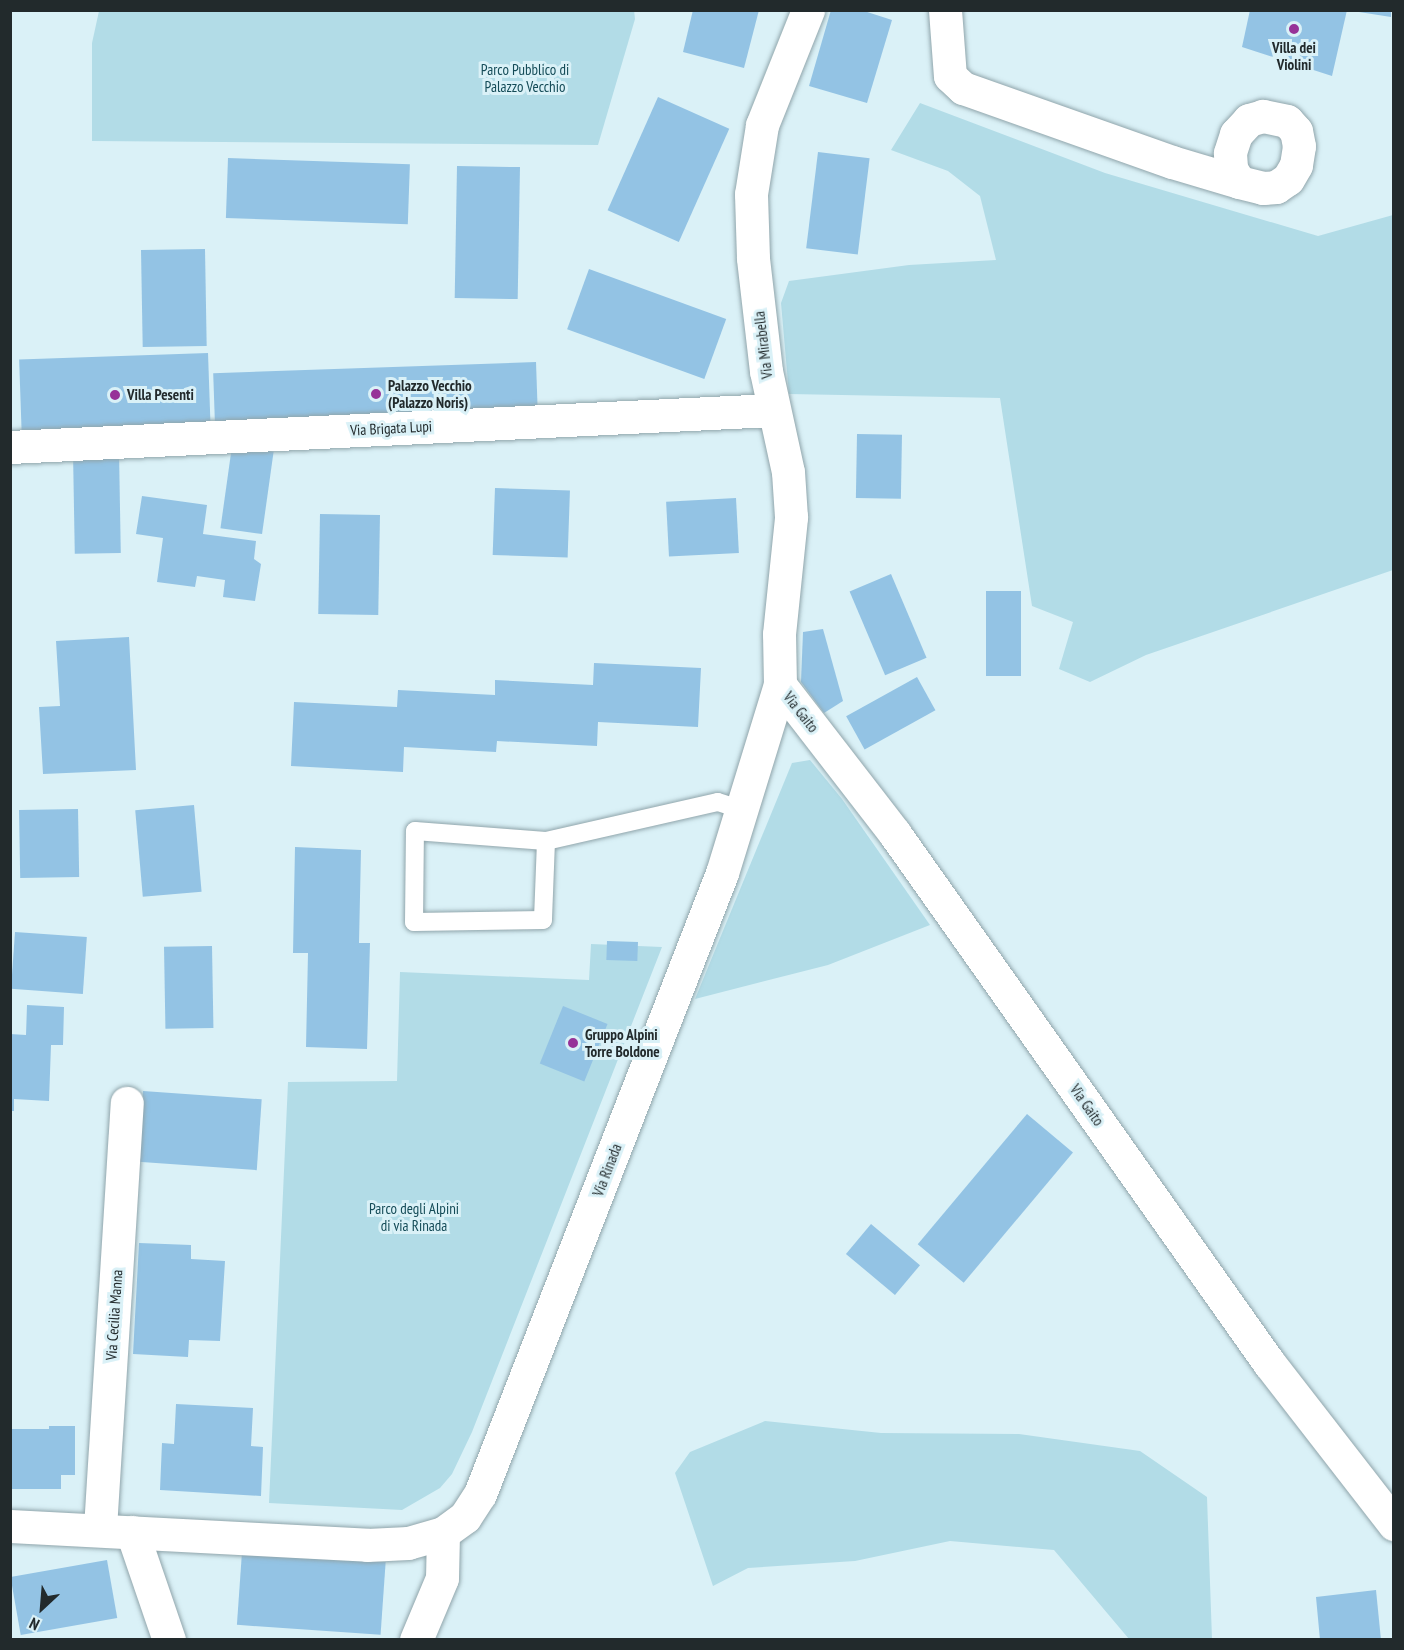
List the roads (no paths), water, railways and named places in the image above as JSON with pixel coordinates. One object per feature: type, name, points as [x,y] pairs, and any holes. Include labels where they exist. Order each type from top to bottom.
[{"type":"street","name":"Via Mirabella","points":[[780,686],[779,634],[791,518],[788,472],[771,410],[753,258],[751,194],[762,125],[808,10]]},
{"type":"street","points":[[945,10],[950,76],[963,88],[1239,182]]},
{"type":"street","name":"Via Brigata Lupi","points":[[10,447],[213,439],[771,410]]},
{"type":"street","name":"Via Rinada","points":[[442,1533],[465,1517],[480,1494],[718,884],[780,686]]},
{"type":"street","name":"Via Gaito","points":[[780,686],[895,834],[1269,1363],[1394,1524]]},
{"type":"street","name":"Via Cecilia Manna","points":[[100,1528],[127,1103]]},
{"type":"street","points":[[10,1526],[100,1528],[132,1532],[368,1545],[408,1543],[442,1533],[442,1578],[416,1640]]},
{"type":"street","points":[[132,1532],[169,1640]]},
{"type":"lane","points":[[546,842],[543,920],[414,922],[415,831],[546,842],[718,802],[743,810]]},
{"type":"place","name":"Villa dei Violini","points":[[1294,29]]},
{"type":"place","name":"Palazzo Vecchio (Palazzo Noris)","points":[[376,394]]},
{"type":"place","name":"Villa Pesenti","points":[[115,395]]},
{"type":"place","name":"Gruppo Alpini Torre Boldone","points":[[573,1043]]},
{"type":"park label","name":"Parco Pubblico di Palazzo Vecchio","points":[[525,78]]},
{"type":"park label","name":"Parco degli Alpini di via Rinada","points":[[414,1216]]}]
